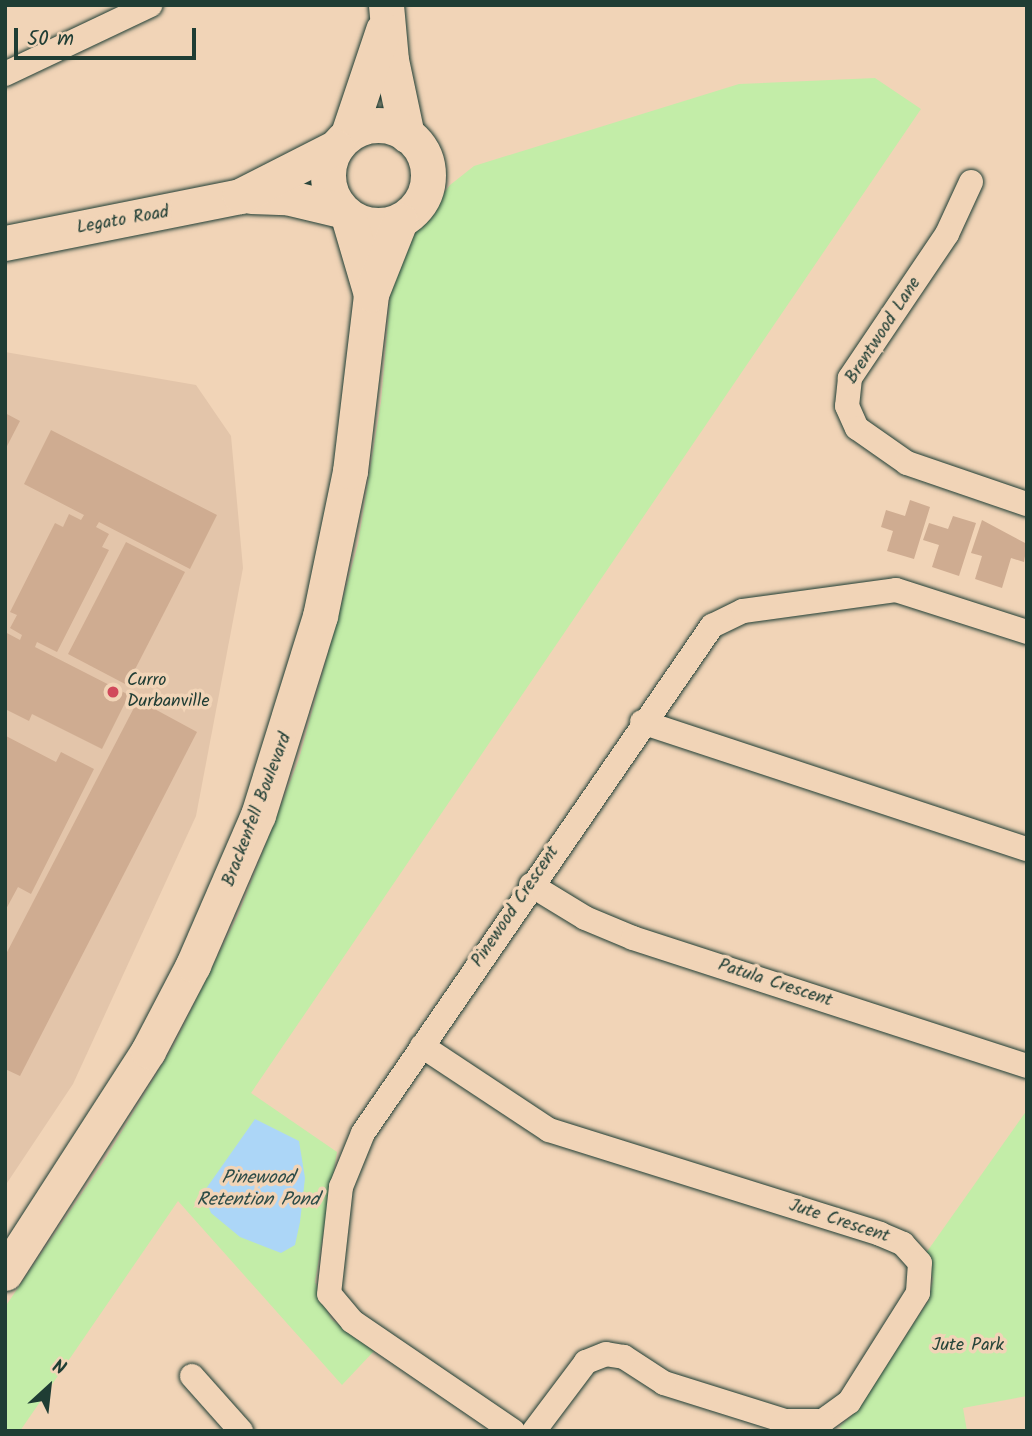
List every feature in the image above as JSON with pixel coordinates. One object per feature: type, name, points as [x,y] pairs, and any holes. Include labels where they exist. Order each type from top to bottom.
[{"type":"street","points":[[6,70],[150,5]]},
{"type":"street","points":[[386,15],[407,135]]},
{"type":"street","points":[[342,141],[380,125],[407,135],[421,150],[428,182],[418,205],[400,220],[368,225],[344,213],[327,178],[386,15]]},
{"type":"street","name":"Legato Road","points":[[240,196],[342,141]]},
{"type":"street","name":"Brentwood Lane","points":[[971,182],[947,234],[850,378],[847,406],[856,428],[907,463],[1027,504]]},
{"type":"street","name":"Legato Road","points":[[5,243],[240,196],[286,197],[344,213]]},
{"type":"street","name":"Brackenfell Boulevard","points":[[344,213],[371,294]]},
{"type":"street","name":"Brackenfell Boulevard","points":[[5,1273],[148,1051],[193,965],[258,816],[293,713],[338,536],[371,294],[400,220]]},
{"type":"street","name":"Pinewood Crescent","points":[[513,1431],[352,1321],[329,1294],[328,1270],[349,1161],[422,1045],[701,635],[743,611],[895,590],[1027,632]]},
{"type":"street","points":[[642,722],[1027,849]]},
{"type":"street","name":"Patula Crescent","points":[[531,885],[585,918],[633,938],[1027,1066]]},
{"type":"street","name":"Jute Crescent","points":[[422,1045],[549,1130],[880,1234],[904,1244],[920,1263],[918,1293],[849,1402],[823,1421],[785,1421],[664,1383],[624,1357],[606,1354],[586,1362],[534,1431]]},
{"type":"street","points":[[192,1376],[241,1431]]},
{"type":"shaded area","name":"Curro Durbanville","points":[[5,352],[196,385],[231,436],[243,568],[196,816],[73,1084],[5,1186]]},
{"type":"green space","points":[[875,78],[921,109],[251,1093],[337,1152],[315,1282],[331,1319],[374,1351],[342,1385],[178,1201],[20,1431],[5,1431],[5,1307],[104,1161],[174,1045],[239,913],[299,759],[358,544],[381,402],[392,275],[407,242],[450,185],[474,166],[739,84]]},
{"type":"green space","name":"Jute Park","points":[[1027,1110],[1027,1396],[963,1408],[967,1431],[845,1431],[839,1427],[857,1411],[929,1300],[933,1279],[926,1253]]},
{"type":"water","name":"Pinewood Retention Pond","points":[[255,1119],[299,1141],[305,1178],[300,1222],[295,1245],[281,1253],[240,1237],[211,1213],[203,1193]]},
{"type":"building","points":[[5,413],[20,421],[5,450]]},
{"type":"building","points":[[51,430],[217,515],[190,569],[99,522],[96,527],[109,534],[102,547],[109,550],[57,652],[37,642],[35,647],[129,695],[102,749],[32,714],[29,721],[5,709],[5,632],[20,640],[22,635],[10,628],[17,615],[10,612],[55,523],[63,527],[69,514],[81,520],[84,515],[24,484]]},
{"type":"building","points":[[910,500],[930,507],[914,559],[887,551],[893,531],[881,527],[886,510],[905,516]]},
{"type":"building","points":[[953,516],[976,523],[959,576],[932,567],[939,545],[923,540],[929,523],[948,529]]},
{"type":"building","points":[[982,520],[1027,544],[1024,562],[1011,558],[1002,588],[975,579],[982,556],[971,553]]},
{"type":"building","points":[[126,542],[185,572],[127,685],[68,654]]},
{"type":"building","points":[[138,700],[197,732],[20,1076],[5,1069],[5,956]]},
{"type":"building","points":[[6,736],[56,762],[61,752],[94,769],[31,894],[18,887],[5,911]]},
{"type":"place","name":"Curro Durbanville","points":[[113,692]]}]
